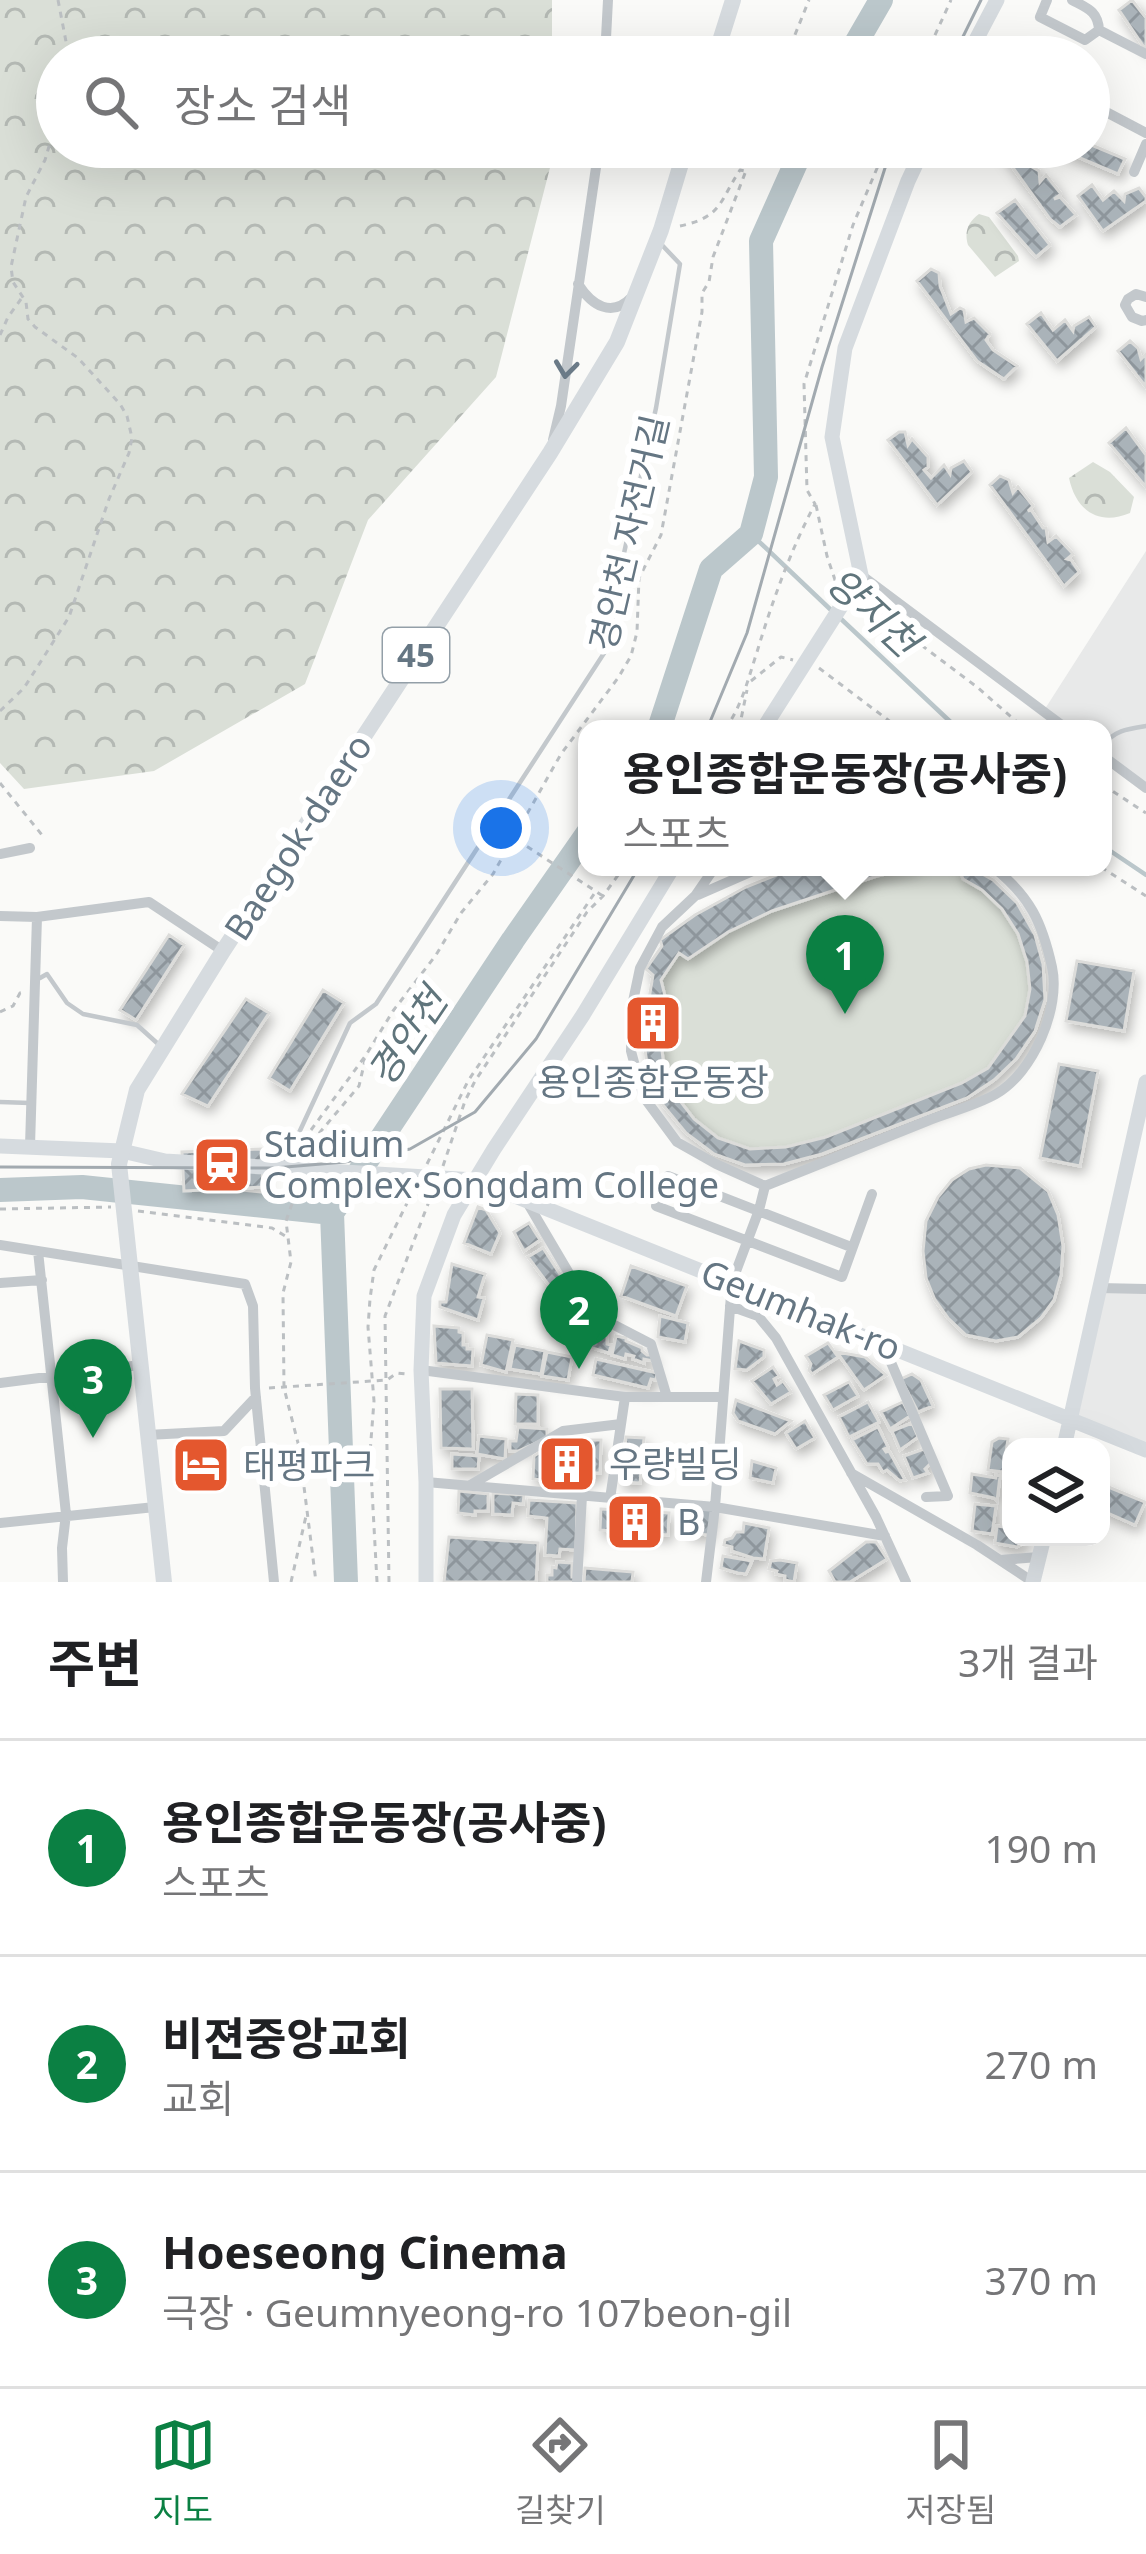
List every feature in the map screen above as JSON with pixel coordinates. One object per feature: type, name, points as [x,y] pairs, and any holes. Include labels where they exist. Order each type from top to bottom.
[{"type":"main road","points":[[722,36],[733,0]]},
{"type":"main road","points":[[978,36],[997,0]]},
{"type":"main road","name":"Baegok-daero","points":[[164,1582],[120,1157],[137,1090],[550,453],[616,342],[659,235],[680,168]]},
{"type":"main road","points":[[769,720],[856,589],[832,437],[838,392],[845,348],[914,168]]},
{"type":"main road","points":[[426,1582],[424,1296],[454,1215],[668,876]]},
{"type":"main road","points":[[1066,1438],[1146,1082]]},
{"type":"main road","points":[[0,1146],[120,1157]]},
{"type":"main road","name":"Geumhak-ro","points":[[120,1157],[476,1180],[1146,1450]]},
{"type":"main road","points":[[1034,1582],[1042,1546]]},
{"type":"street","points":[[606,36],[608,0]]},
{"type":"street","points":[[1047,0],[1040,17],[1077,36]]},
{"type":"street","points":[[1072,0],[1093,11],[1100,30]]},
{"type":"street","points":[[1091,36],[1100,30]]},
{"type":"street","points":[[1100,30],[1146,54]]},
{"type":"street","points":[[1110,114],[1146,133]]},
{"type":"street","points":[[1134,172],[1146,144]]},
{"type":"street","points":[[550,453],[596,168]]},
{"type":"street","points":[[578,284],[591,301],[614,310],[635,293]]},
{"type":"street","points":[[1116,290],[1128,299]]},
{"type":"street","points":[[1146,298],[1136,294],[1125,305],[1129,314],[1146,320]]},
{"type":"street","points":[[856,589],[1053,720]]},
{"type":"street","points":[[1112,763],[1146,788]]},
{"type":"street","points":[[0,854],[31,848]]},
{"type":"street","points":[[709,876],[662,927],[640,968],[632,1006],[631,1051],[643,1096],[677,1142],[765,1186],[998,1093],[1028,1063],[1049,1021],[1054,978],[1034,909],[1005,876]]},
{"type":"street","points":[[695,896],[741,876]]},
{"type":"street","points":[[0,916],[149,902],[223,951]]},
{"type":"street","points":[[31,1146],[37,916]]},
{"type":"street","points":[[668,1176],[851,1247]]},
{"type":"street","points":[[706,1582],[732,1282],[765,1186]]},
{"type":"street","points":[[656,1206],[842,1276],[872,1195]]},
{"type":"street","points":[[527,1202],[593,1313],[651,1344],[667,1397]]},
{"type":"street","points":[[0,1245],[245,1284],[253,1306],[256,1393],[274,1582]]},
{"type":"street","points":[[38,1251],[67,1514],[63,1582]]},
{"type":"street","points":[[0,1283],[42,1280]]},
{"type":"street","points":[[1100,1288],[1146,1289]]},
{"type":"street","points":[[730,1306],[758,1316],[776,1338],[885,1536],[905,1582]]},
{"type":"street","points":[[883,1343],[948,1496],[926,1497]]},
{"type":"street","points":[[0,1383],[140,1366]]},
{"type":"street","points":[[421,1370],[625,1397],[722,1397]]},
{"type":"street","points":[[147,1435],[224,1431],[256,1393]]},
{"type":"street","points":[[610,1498],[625,1397]]},
{"type":"street","points":[[470,1486],[563,1431],[621,1424]]},
{"type":"street","points":[[850,1472],[1034,1582]]},
{"type":"street","points":[[426,1482],[715,1507],[885,1536]]},
{"type":"street","points":[[577,1582],[581,1496]]},
{"type":"street","points":[[0,1523],[155,1507]]},
{"type":"street","points":[[1000,1560],[1039,1557]]},
{"type":"lane","points":[[283,1168],[350,1022],[376,1004],[610,644],[614,593],[656,408],[680,264],[659,235]]},
{"type":"lane","points":[[1112,735],[1146,726]]},
{"type":"lane","points":[[34,985],[47,974],[67,1003],[82,1014],[137,1025],[162,1048]]},
{"type":"lane","points":[[0,1102],[30,1103]]},
{"type":"path","points":[[58,0],[65,36]]},
{"type":"path","points":[[794,36],[809,0]]},
{"type":"path","points":[[935,36],[951,0]]},
{"type":"path","points":[[0,711],[24,688],[69,617],[132,438],[120,404],[78,358],[34,327],[13,282],[11,267],[28,190],[40,168]]},
{"type":"path","name":"경안천 자전거길","points":[[588,720],[631,656],[639,578],[661,535],[702,293],[748,168]]},
{"type":"path","points":[[877,168],[853,225],[804,384],[807,490],[835,582],[856,589],[1015,720]]},
{"type":"path","points":[[659,235],[719,208],[740,170],[747,171]]},
{"type":"path","points":[[0,334],[22,297]]},
{"type":"path","points":[[741,720],[757,650],[815,504]]},
{"type":"path","points":[[730,720],[748,684],[781,657],[797,661]]},
{"type":"path","points":[[814,665],[888,720]]},
{"type":"path","name":"경안천 자전거길","points":[[311,1130],[493,874],[548,775],[578,734]]},
{"type":"path","points":[[0,783],[42,835],[31,848]]},
{"type":"path","points":[[1112,791],[1146,813]]},
{"type":"path","points":[[515,839],[603,896]]},
{"type":"path","points":[[1112,874],[1146,896]]},
{"type":"path","points":[[427,1165],[468,1081],[596,890]]},
{"type":"path","points":[[0,1012],[34,985]]},
{"type":"path","points":[[316,1582],[298,1447],[284,1388],[283,1294],[291,1262],[286,1221],[316,1137],[359,1086],[366,1055]]},
{"type":"path","points":[[376,1582],[368,1327],[374,1270],[416,1185]]},
{"type":"path","points":[[0,1209],[108,1207]]},
{"type":"path","points":[[127,1215],[272,1228],[289,1238]]},
{"type":"path","points":[[256,1393],[387,1379],[397,1373]]},
{"type":"path","points":[[291,1582],[306,1515]]},
{"type":"shaded area","points":[[1146,551],[1146,788],[1112,763],[1112,720],[1054,720],[1043,712]]},
{"type":"shaded area","points":[[1099,1288],[1146,1289],[1146,1450],[1071,1418]]},
{"type":"green space","points":[[0,0],[552,0],[552,36],[36,36],[36,168],[550,168],[496,377],[368,520],[305,684],[154,771],[24,789],[0,763]]},
{"type":"green space","points":[[979,214],[989,217],[1018,256],[1019,261],[995,277],[968,245],[968,228]]},
{"type":"green space","points":[[1093,462],[1134,497],[1130,513],[1099,516],[1077,499],[1069,478]]},
{"type":"green space","points":[[774,876],[984,876],[1026,915],[1039,946],[1044,996],[1027,1044],[994,1080],[822,1154],[714,1154],[686,1133],[663,1105],[643,1035],[653,976],[646,969],[662,946],[660,940]]},
{"type":"building","points":[[1132,0],[1146,18],[1146,50],[1119,10]]},
{"type":"building","points":[[1110,153],[1125,159],[1118,174],[1104,168],[1110,168]]},
{"type":"building","points":[[1013,168],[1034,168],[1040,182],[1046,175],[1061,194],[1054,199],[1060,197],[1076,215],[1060,227]]},
{"type":"building","points":[[1092,185],[1103,200],[1114,191],[1124,201],[1125,194],[1139,188],[1146,201],[1103,231],[1078,196]]},
{"type":"building","points":[[1015,200],[1050,245],[1036,257],[997,213]]},
{"type":"building","points":[[931,269],[939,273],[951,314],[964,310],[966,322],[974,318],[990,334],[986,340],[993,350],[1017,366],[1004,379],[977,361],[917,281]]},
{"type":"building","points":[[1041,313],[1053,330],[1065,320],[1073,331],[1089,317],[1096,327],[1057,361],[1027,324]]},
{"type":"building","points":[[1130,341],[1141,359],[1146,354],[1146,387],[1118,351]]},
{"type":"building","points":[[1126,428],[1146,455],[1146,487],[1109,443]]},
{"type":"building","points":[[905,432],[908,445],[912,439],[928,457],[924,470],[931,478],[944,465],[950,474],[951,468],[964,461],[972,472],[937,505],[888,440]]},
{"type":"building","points":[[1000,476],[1009,480],[1013,493],[1018,487],[1033,506],[1028,511],[1046,528],[1048,542],[1056,536],[1073,554],[1067,559],[1079,572],[1064,586],[990,485]]},
{"type":"building","name":"용인종합운동장","points":[[774,876],[877,876],[772,911],[688,959],[679,953],[661,980],[664,1068],[677,1097],[718,1138],[750,1149],[786,1147],[826,1137],[962,1083],[988,1068],[1025,1016],[1030,989],[1027,962],[1018,934],[1002,909],[962,876],[993,880],[1017,903],[1035,935],[1045,1000],[1035,1031],[1016,1059],[967,1098],[822,1154],[784,1164],[745,1165],[714,1154],[686,1133],[663,1105],[648,1071],[643,1035],[653,975],[646,969],[662,946],[660,940],[746,887]]},
{"type":"building","points":[[169,935],[184,945],[136,1020],[120,1010]]},
{"type":"building","points":[[1077,961],[1134,971],[1124,1031],[1066,1021]]},
{"type":"building","points":[[323,990],[344,1003],[290,1091],[269,1078]]},
{"type":"building","points":[[246,999],[269,1013],[208,1106],[182,1094]]},
{"type":"building","points":[[1059,1064],[1098,1071],[1080,1166],[1040,1158]]},
{"type":"building","points":[[261,1149],[263,1187],[184,1191],[182,1152]]},
{"type":"building","points":[[986,1165],[1020,1168],[1048,1191],[1063,1246],[1054,1300],[1018,1337],[996,1341],[966,1335],[948,1318],[926,1278],[923,1251],[926,1221],[938,1197],[952,1180]]},
{"type":"building","points":[[478,1207],[486,1210],[500,1233],[491,1254],[464,1243]]},
{"type":"building","points":[[529,1223],[540,1240],[524,1251],[514,1232]]},
{"type":"building","points":[[543,1248],[563,1279],[551,1288],[528,1257]]},
{"type":"building","points":[[452,1264],[485,1274],[478,1320],[440,1307],[440,1302],[446,1302]]},
{"type":"building","points":[[631,1266],[687,1286],[676,1316],[621,1296]]},
{"type":"building","points":[[660,1316],[688,1323],[685,1342],[658,1337]]},
{"type":"building","points":[[593,1324],[607,1327],[609,1353],[589,1347]]},
{"type":"building","points":[[434,1326],[459,1328],[463,1345],[473,1349],[472,1366],[436,1363]]},
{"type":"building","points":[[487,1335],[513,1340],[506,1372],[481,1365]]},
{"type":"building","points":[[616,1336],[655,1355],[653,1361],[612,1355]]},
{"type":"building","points":[[739,1341],[764,1350],[764,1357],[747,1370],[735,1369]]},
{"type":"building","points":[[828,1343],[838,1357],[812,1374],[806,1356]]},
{"type":"building","points":[[515,1345],[545,1351],[541,1374],[510,1369]]},
{"type":"building","points":[[547,1352],[572,1357],[568,1380],[542,1376]]},
{"type":"building","points":[[837,1352],[865,1357],[886,1375],[864,1390]]},
{"type":"building","points":[[596,1359],[657,1373],[656,1380],[651,1379],[648,1388],[593,1375]]},
{"type":"building","points":[[773,1367],[779,1376],[774,1379],[777,1385],[783,1381],[791,1392],[771,1404],[752,1381]]},
{"type":"building","points":[[912,1374],[921,1380],[933,1406],[918,1412],[901,1379]]},
{"type":"building","points":[[849,1382],[858,1396],[833,1410],[824,1395]]},
{"type":"building","points":[[440,1389],[472,1389],[473,1449],[441,1448]]},
{"type":"building","points":[[516,1394],[538,1395],[538,1424],[515,1424]]},
{"type":"building","points":[[736,1400],[791,1421],[775,1434],[738,1421],[733,1413]]},
{"type":"building","points":[[868,1402],[879,1422],[849,1437],[839,1417]]},
{"type":"building","points":[[903,1402],[910,1416],[890,1429],[881,1412]]},
{"type":"building","points":[[805,1421],[815,1438],[796,1449],[786,1433]]},
{"type":"building","points":[[912,1423],[918,1437],[900,1450],[892,1431]]},
{"type":"building","points":[[518,1427],[547,1429],[547,1438],[510,1451]]},
{"type":"building","points":[[878,1427],[888,1447],[884,1449],[905,1480],[883,1472],[878,1464],[867,1464],[852,1440]]},
{"type":"building","points":[[479,1436],[506,1439],[505,1459],[477,1454]]},
{"type":"building","points":[[626,1437],[644,1438],[640,1483],[621,1482]]},
{"type":"building","points":[[1002,1438],[1002,1472],[988,1470],[992,1442]]},
{"type":"building","name":"우량빌딩","points":[[590,1440],[601,1440],[600,1473],[582,1476],[583,1485],[533,1479],[534,1456],[558,1442],[591,1445]]},
{"type":"building","points":[[924,1449],[931,1463],[925,1469],[928,1473],[913,1478],[904,1456]]},
{"type":"building","points":[[452,1454],[479,1456],[478,1469],[452,1469]]},
{"type":"building","points":[[752,1461],[776,1468],[773,1483],[750,1478]]},
{"type":"building","points":[[972,1474],[1000,1476],[997,1501],[970,1493]]},
{"type":"building","points":[[1110,1488],[1145,1502],[1135,1525],[1110,1514]]},
{"type":"building","points":[[459,1491],[488,1494],[488,1511],[458,1513]]},
{"type":"building","points":[[493,1493],[524,1495],[523,1504],[513,1503],[512,1515],[493,1514]]},
{"type":"building","points":[[529,1500],[577,1503],[576,1550],[545,1555],[547,1518],[528,1516]]},
{"type":"building","points":[[975,1504],[996,1506],[992,1534],[972,1531]]},
{"type":"building","points":[[715,1507],[708,1535],[687,1533],[689,1508]]},
{"type":"building","name":"B","points":[[601,1509],[669,1513],[668,1535],[600,1530]]},
{"type":"building","points":[[744,1523],[769,1528],[764,1559],[724,1545],[736,1532],[743,1532]]},
{"type":"building","points":[[997,1526],[1002,1527],[1002,1544],[995,1543]]},
{"type":"building","points":[[449,1537],[538,1543],[536,1582],[444,1582]]},
{"type":"building","points":[[866,1542],[876,1542],[887,1559],[850,1582],[835,1582],[829,1571]]},
{"type":"building","points":[[723,1556],[752,1561],[746,1574],[738,1573],[721,1568]]},
{"type":"building","points":[[771,1561],[797,1563],[794,1582],[769,1569]]},
{"type":"building","points":[[557,1562],[572,1563],[575,1582],[547,1582]]},
{"type":"building","points":[[585,1568],[633,1572],[632,1582],[584,1582]]},
{"type":"waterway","name":"경안천","points":[[860,36],[881,0]]},
{"type":"waterway","name":"경안천","points":[[662,720],[711,569],[751,534],[766,477],[761,241],[794,168]]},
{"type":"waterway","name":"양지천","points":[[751,534],[831,610]]},
{"type":"waterway","name":"양지천","points":[[840,618],[948,720]]},
{"type":"waterway","name":"경안천","points":[[346,1582],[332,1213],[578,847]]},
{"type":"waterway","name":"양지천","points":[[1112,852],[1146,875]]},
{"type":"waterway","points":[[0,1190],[82,1187],[332,1213]]},
{"type":"tram line","points":[[963,36],[981,0]]},
{"type":"tram line","points":[[711,720],[747,633],[822,367],[885,168]]},
{"type":"tram line","points":[[0,1167],[274,1168],[345,1162],[410,1149],[475,1112],[536,1039],[634,876]]},
{"type":"place","name":"용인종합운동장(공사중)","points":[[845,1014]]},
{"type":"place","name":"용인종합운동장","points":[[653,1023]]},
{"type":"place","name":"Stadium Complex·Songdam College","points":[[222,1165]]},
{"type":"place","name":"비젼중앙교회","points":[[579,1369]]},
{"type":"place","name":"Hoeseong Cinema","points":[[93,1438]]},
{"type":"place","name":"우량빌딩","points":[[567,1464]]},
{"type":"place","name":"태평파크","points":[[201,1465]]},
{"type":"place","name":"B","points":[[635,1522]]}]
